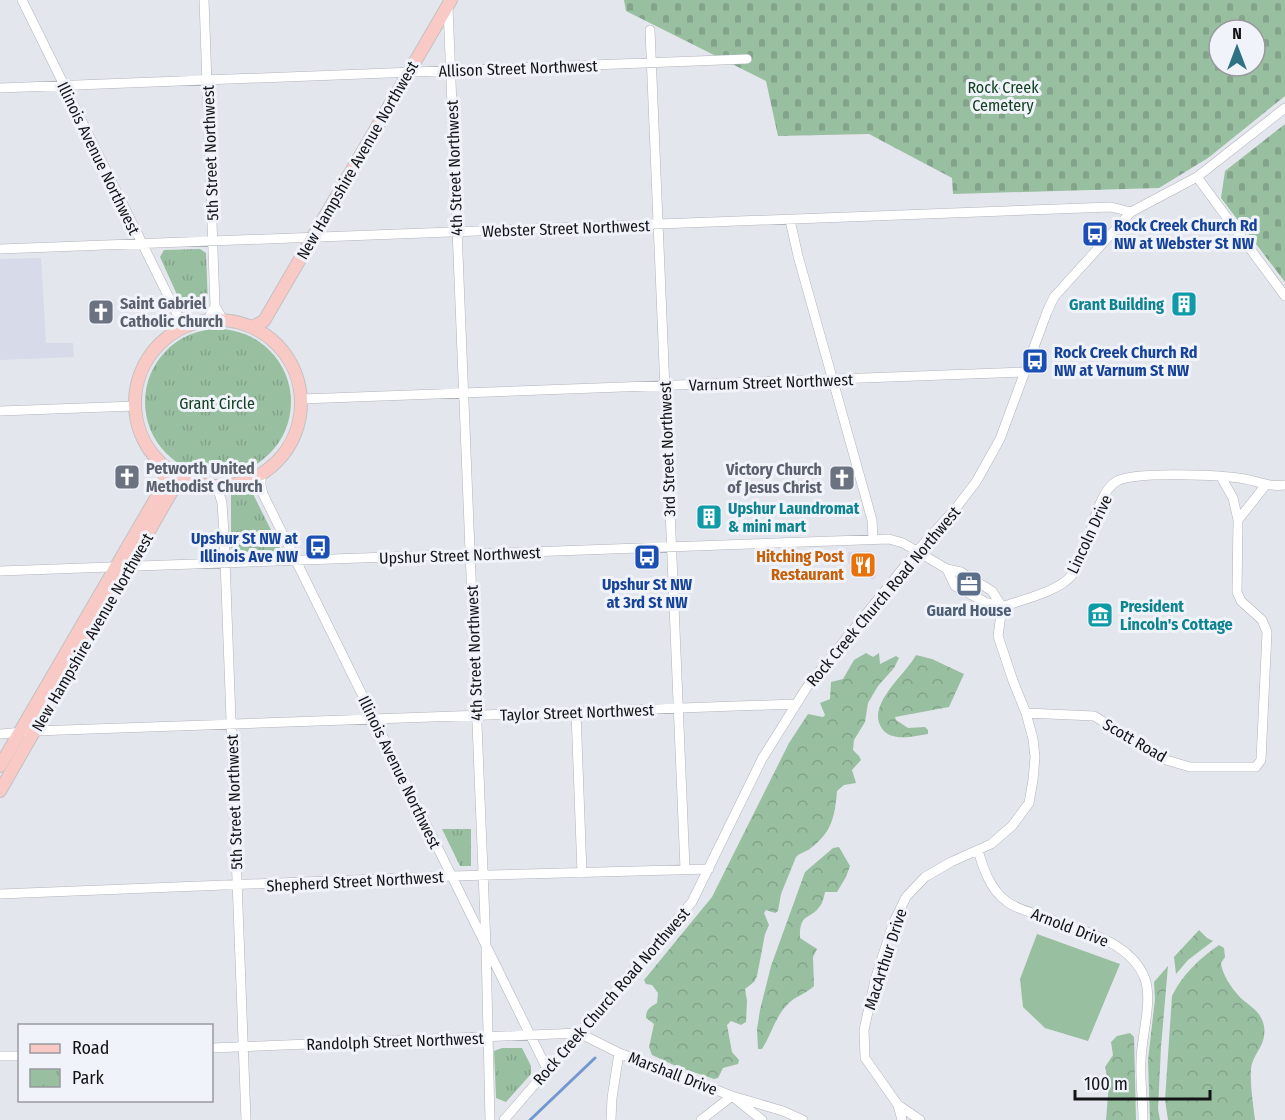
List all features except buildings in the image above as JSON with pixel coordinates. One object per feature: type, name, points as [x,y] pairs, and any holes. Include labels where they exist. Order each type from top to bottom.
[{"type":"main road","name":"New Hampshire Avenue Northwest","points":[[264,321],[449,3]]},
{"type":"main road","points":[[223,320],[252,327],[284,351],[299,382],[302,399],[300,421],[292,442],[279,460],[261,474],[242,482],[217,486],[190,480],[167,468],[152,453],[143,438],[135,406],[136,388],[145,363],[156,347],[173,333],[193,324],[223,320]]},
{"type":"main road","points":[[252,327],[264,321],[267,336]]},
{"type":"main road","name":"New Hampshire Avenue Northwest","points":[[0,766],[164,486],[167,468]]},
{"type":"main road","name":"New Hampshire Avenue Northwest","points":[[0,791],[172,491],[190,480]]},
{"type":"street","name":"Illinois Avenue Northwest","points":[[22,0],[178,316]]},
{"type":"street","name":"5th Street Northwest","points":[[204,0],[215,306],[223,320]]},
{"type":"street","name":"4th Street Northwest","points":[[449,3],[486,946],[490,1120]]},
{"type":"street","name":"3rd Street Northwest","points":[[651,30],[670,547],[685,869]]},
{"type":"street","name":"Allison Street Northwest","points":[[0,88],[744,59]]},
{"type":"street","name":"Rock Creek Church Road Northwest","points":[[504,1120],[687,909],[762,759],[795,704],[814,677],[917,551],[956,508],[987,466],[1000,439],[1054,297],[1131,212],[1197,177],[1285,108]]},
{"type":"street","points":[[1197,177],[1285,296]]},
{"type":"street","name":"Webster Street Northwest","points":[[0,249],[1111,207],[1131,212]]},
{"type":"street","points":[[790,220],[872,520],[873,539]]},
{"type":"street","name":"5th Street Northwest","points":[[207,321],[215,306]]},
{"type":"street","points":[[173,333],[178,316],[193,324]]},
{"type":"street","name":"Varnum Street Northwest","points":[[302,399],[1025,372]]},
{"type":"street","points":[[0,411],[135,406]]},
{"type":"street","name":"Illinois Avenue Northwest","points":[[261,474],[263,494],[547,1069]]},
{"type":"street","name":"Lincoln Drive","points":[[1002,607],[1046,592],[1072,576],[1085,548],[1104,494],[1118,481],[1143,476],[1221,477],[1246,479],[1264,486],[1285,485]]},
{"type":"street","points":[[1221,477],[1233,498],[1238,520]]},
{"type":"street","name":"5th Street Northwest","points":[[217,486],[222,503],[225,563],[246,1120]]},
{"type":"street","points":[[1238,520],[1264,486]]},
{"type":"street","name":"Scott Road","points":[[1026,713],[1094,716],[1166,760],[1190,766],[1256,767],[1261,760],[1267,632],[1262,620],[1256,612],[1241,601],[1237,592],[1238,520]]},
{"type":"street","name":"Upshur Street Northwest","points":[[0,571],[873,539],[896,540],[947,569]]},
{"type":"street","points":[[947,569],[961,572],[992,591],[1002,607]]},
{"type":"street","points":[[947,569],[956,585],[985,602],[1002,607]]},
{"type":"street","name":"MacArthur Drive","points":[[902,1120],[898,1105],[865,1058],[864,1030],[875,980],[893,924],[906,897],[925,877],[991,844],[1012,826],[1029,803],[1035,757],[1026,713],[998,636],[1002,607]]},
{"type":"street","name":"Taylor Street Northwest","points":[[0,734],[795,704]]},
{"type":"street","points":[[576,712],[582,873]]},
{"type":"street","name":"Arnold Drive","points":[[978,850],[984,870],[992,885],[1006,901],[1028,912],[1106,940],[1121,948],[1136,963],[1145,980],[1147,996],[1141,1060],[1143,1120]]},
{"type":"street","name":"Shepherd Street Northwest","points":[[0,894],[452,876],[709,869]]},
{"type":"street","name":"Randolph Street Northwest","points":[[213,1048],[579,1033]]},
{"type":"street","name":"Marshall Drive","points":[[579,1033],[619,1053],[732,1096],[762,1120]]},
{"type":"street","points":[[611,1120],[619,1053]]},
{"type":"street","points":[[0,1056],[18,1056]]},
{"type":"street","points":[[701,1120],[732,1096],[803,1120]]},
{"type":"street","points":[[898,1105],[920,1120]]},
{"type":"shaded area","points":[[41,258],[46,343],[73,343],[74,357],[0,360],[0,259]]},
{"type":"shaded area","points":[[870,551],[876,576],[873,580],[848,563],[848,552]]},
{"type":"green space","name":"Rock Creek Cemetery","points":[[624,0],[1285,0],[1285,96],[1208,158],[1159,188],[953,194],[952,178],[869,134],[778,136],[766,81],[626,11]]},
{"type":"green space","points":[[1285,124],[1285,282],[1221,198],[1225,171]]},
{"type":"green space","points":[[200,249],[206,253],[208,304],[200,311],[190,311],[183,308],[160,257],[164,250]]},
{"type":"green space","name":"Grant Circle","points":[[218,329],[246,335],[269,351],[285,374],[291,402],[285,430],[269,453],[246,469],[218,475],[190,469],[167,453],[151,430],[145,402],[151,374],[167,351],[190,335]]},
{"type":"green space","points":[[250,488],[280,548],[277,551],[236,552],[231,548],[231,493]]},
{"type":"green space","points":[[866,653],[873,657],[879,653],[880,664],[896,656],[899,658],[868,703],[865,722],[854,740],[853,750],[861,760],[852,770],[856,783],[844,785],[837,791],[835,808],[828,829],[810,849],[796,857],[781,894],[778,911],[775,913],[766,910],[764,913],[769,925],[765,934],[757,976],[754,982],[745,989],[746,1022],[741,1025],[731,1021],[727,1025],[732,1052],[739,1060],[738,1064],[723,1068],[718,1078],[714,1079],[678,1067],[652,1055],[649,1047],[654,1024],[646,1018],[646,1015],[649,1009],[657,1003],[658,993],[644,980],[712,897],[789,743],[808,714],[823,717],[825,715],[820,703],[830,699],[831,682],[843,679],[854,660]]},
{"type":"green space","points":[[916,655],[932,659],[964,674],[949,707],[895,717],[908,728],[925,727],[928,734],[896,737],[885,732],[881,727],[878,718],[879,709],[883,699]]},
{"type":"green space","points":[[442,829],[471,829],[471,866],[460,866]]},
{"type":"green space","points":[[839,847],[850,866],[846,877],[837,892],[825,892],[821,905],[801,924],[800,938],[817,949],[813,957],[814,986],[786,1006],[762,1049],[758,1049],[757,1029],[771,966],[805,872],[833,848]]},
{"type":"green space","points":[[1199,930],[1213,941],[1188,960],[1176,974],[1174,957]]},
{"type":"green space","points":[[1037,934],[1120,964],[1088,1041],[1045,1028],[1023,1007],[1020,979]]},
{"type":"green space","points":[[1219,945],[1224,948],[1225,957],[1221,963],[1227,980],[1238,995],[1257,1012],[1264,1026],[1264,1039],[1251,1069],[1255,1120],[1168,1120],[1165,1100],[1172,996],[1192,968]]},
{"type":"green space","points":[[1168,966],[1161,1047],[1158,1109],[1160,1120],[1150,1120],[1148,1060],[1155,999],[1154,982]]},
{"type":"green space","points":[[1130,1033],[1134,1037],[1136,1120],[1106,1120],[1109,1084],[1105,1067],[1113,1055],[1111,1042],[1117,1036]]},
{"type":"green space","points":[[502,1048],[522,1048],[531,1066],[531,1074],[506,1102],[496,1098],[494,1051]]},
{"type":"waterway","points":[[530,1120],[595,1058]]},
{"type":"place","name":"Rock Creek Church Rd NW at Webster St NW","points":[[1095,234]]},
{"type":"place","name":"Grant Building","points":[[1184,304]]},
{"type":"place","name":"Saint Gabriel Catholic Church","points":[[101,312]]},
{"type":"place","name":"Rock Creek Church Rd NW at Varnum St NW","points":[[1035,361]]},
{"type":"place","name":"Petworth United Methodist Church","points":[[127,477]]},
{"type":"place","name":"Victory Church of Jesus Christ","points":[[842,478]]},
{"type":"place","name":"Upshur Laundromat & mini mart","points":[[709,517]]},
{"type":"place","name":"Upshur St NW at Illinois Ave NW","points":[[318,547]]},
{"type":"place","name":"Upshur St NW at 3rd St NW","points":[[647,557]]},
{"type":"place","name":"Hitching Post Restaurant","points":[[863,565]]},
{"type":"place","name":"Guard House","points":[[969,584]]},
{"type":"place","name":"President Lincoln's Cottage","points":[[1100,615]]}]
